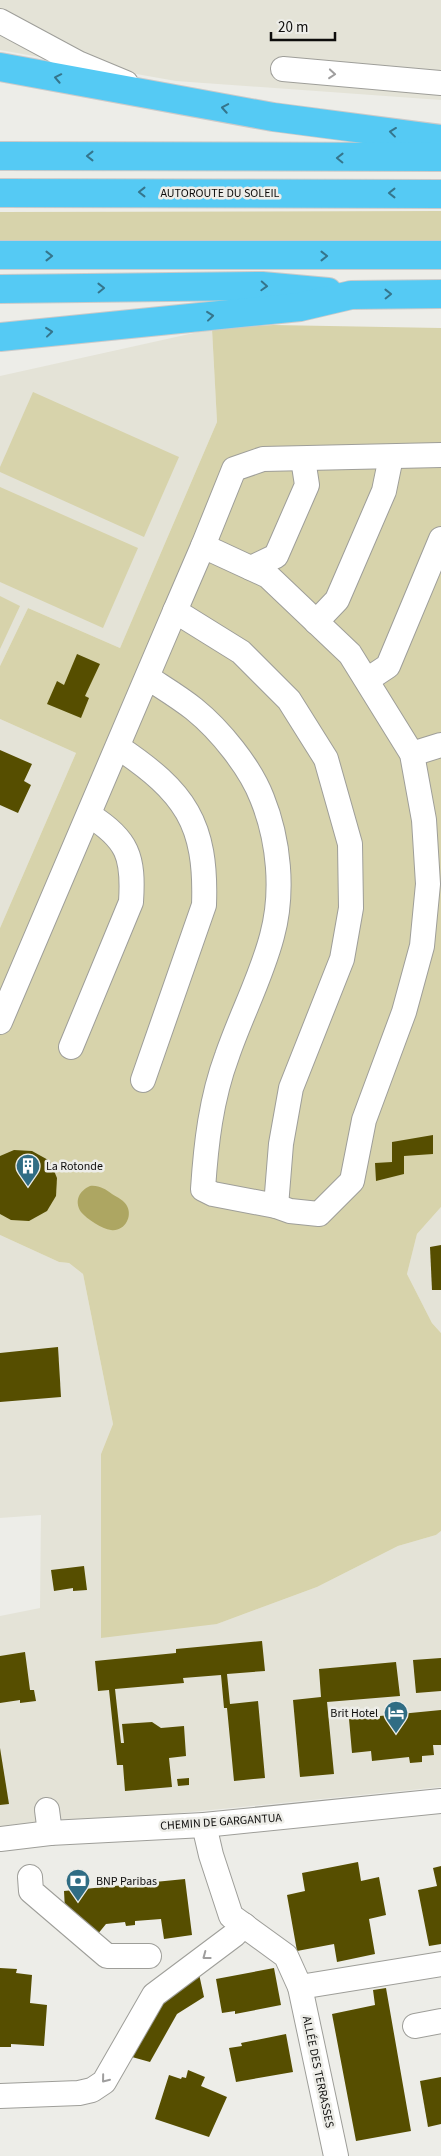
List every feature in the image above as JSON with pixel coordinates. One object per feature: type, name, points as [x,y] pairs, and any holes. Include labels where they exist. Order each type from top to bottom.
[{"type":"highway","points":[[0,67],[274,117],[441,139]]},
{"type":"highway","points":[[0,156],[441,157]]},
{"type":"highway","name":"AUTOROUTE DU SOLEIL","points":[[0,193],[441,194]]},
{"type":"highway","points":[[0,255],[441,256]]},
{"type":"highway","points":[[0,289],[262,286],[351,294],[441,294]]},
{"type":"highway","points":[[0,337],[300,308],[351,294]]},
{"type":"street","points":[[0,21],[78,63],[158,96]]},
{"type":"street","points":[[284,69],[441,83]]},
{"type":"street","points":[[0,1022],[118,747],[234,469],[263,459],[441,455]]},
{"type":"street","points":[[316,622],[337,600],[384,491],[391,456]]},
{"type":"street","points":[[251,568],[276,556],[306,485],[303,459]]},
{"type":"street","points":[[367,680],[388,666],[441,539]]},
{"type":"street","points":[[147,677],[194,709],[221,736],[243,765],[262,798],[273,835],[278,867],[278,902],[273,934],[260,977],[226,1058],[214,1098],[206,1143],[204,1189],[213,1194],[276,1206],[290,1211],[319,1214],[352,1181],[364,1120],[404,1012],[422,946],[428,884],[424,820],[412,754],[350,654],[268,576],[203,546]]},
{"type":"street","points":[[175,611],[241,652],[289,700],[326,759],[350,844],[351,908],[342,959],[291,1088],[281,1144],[276,1206]]},
{"type":"street","points":[[412,754],[441,744]]},
{"type":"street","points":[[118,747],[147,766],[168,785],[195,824],[201,845],[205,877],[204,905],[143,1080]]},
{"type":"street","points":[[70,1047],[131,902],[133,877],[129,858],[121,841],[110,828],[88,815]]},
{"type":"street","name":"CHEMIN DE GARGANTUA","points":[[0,1839],[50,1833],[204,1826],[441,1801]]},
{"type":"street","points":[[47,1810],[50,1833]]},
{"type":"street","name":"ALLÉE DES TERRASSES","points":[[204,1826],[211,1855],[231,1916],[286,1956],[300,1987],[336,2156]]},
{"type":"street","points":[[30,1877],[31,1891],[107,1956],[149,1956]]},
{"type":"street","points":[[0,2096],[79,2093],[92,2090],[104,2082],[154,1996],[234,1936],[244,1925]]},
{"type":"street","points":[[300,1987],[441,1964]]},
{"type":"street","points":[[415,2026],[441,2021]]},
{"type":"shaded area","points":[[0,0],[441,0],[441,100],[176,81],[0,50]]},
{"type":"shaded area","points":[[441,211],[441,242],[0,240],[0,212]]},
{"type":"shaded area","points":[[273,325],[441,328],[441,1207],[417,1234],[407,1274],[432,1323],[441,1333],[441,1531],[436,1535],[398,1546],[317,1587],[217,1624],[101,1638],[101,1454],[113,1424],[83,1274],[69,1263],[59,1262],[0,1235],[0,928],[76,753],[0,719],[0,666],[28,608],[120,648],[217,422],[212,329]]},
{"type":"shaded area","points":[[212,329],[217,422],[120,648],[28,608],[0,666],[0,376]]},
{"type":"shaded area","points":[[33,392],[179,457],[144,537],[0,472],[0,467]]},
{"type":"shaded area","points":[[0,487],[138,548],[103,628],[0,582]]},
{"type":"shaded area","points":[[0,596],[20,606],[0,649]]},
{"type":"shaded area","points":[[0,719],[76,753],[0,928]]},
{"type":"shaded area","points":[[90,1186],[104,1189],[126,1204],[129,1215],[126,1223],[120,1229],[111,1230],[103,1228],[81,1212],[78,1204],[80,1194]]},
{"type":"shaded area","points":[[441,1207],[441,1333],[432,1323],[407,1274],[417,1234]]},
{"type":"shaded area","points":[[0,1235],[59,1262],[69,1263],[83,1274],[113,1424],[101,1454],[217,1624],[317,1587],[398,1546],[436,1535],[441,1531],[441,1787],[0,1831],[0,1616],[40,1608],[41,1515],[0,1518]]},
{"type":"building","points":[[77,654],[100,664],[85,696],[89,698],[81,718],[47,704],[57,681],[64,685]]},
{"type":"building","points":[[0,750],[32,764],[24,781],[31,785],[18,813],[0,805]]},
{"type":"building","points":[[433,1135],[433,1154],[404,1156],[404,1174],[376,1181],[375,1163],[392,1162],[392,1142]]},
{"type":"building","name":"La Rotonde","points":[[14,1150],[32,1151],[50,1161],[57,1178],[56,1196],[47,1211],[29,1221],[11,1220],[0,1214],[0,1156]]},
{"type":"building","points":[[441,1245],[441,1290],[432,1290],[430,1247]]},
{"type":"building","points":[[58,1347],[61,1397],[0,1402],[0,1353]]},
{"type":"building","points":[[84,1566],[87,1590],[73,1591],[73,1588],[54,1591],[51,1570]]},
{"type":"building","points":[[262,1641],[265,1671],[227,1674],[230,1704],[258,1701],[265,1778],[234,1781],[227,1708],[224,1708],[221,1675],[183,1678],[184,1683],[115,1689],[121,1743],[124,1743],[122,1724],[152,1722],[161,1728],[184,1726],[186,1756],[169,1758],[172,1787],[125,1791],[123,1765],[117,1765],[109,1690],[98,1691],[95,1661],[176,1653],[176,1649]]},
{"type":"building","points":[[25,1652],[30,1690],[34,1690],[36,1701],[20,1703],[20,1700],[0,1703],[0,1656]]},
{"type":"building","points":[[441,1658],[441,1691],[416,1693],[413,1660]]},
{"type":"building","points":[[396,1662],[400,1696],[327,1702],[334,1774],[300,1777],[293,1700],[321,1697],[319,1669]]},
{"type":"building","name":"Brit Hotel","points":[[441,1710],[441,1745],[433,1745],[434,1755],[422,1756],[422,1762],[410,1763],[409,1757],[372,1761],[371,1751],[352,1753],[349,1719]]},
{"type":"building","points":[[0,1748],[9,1804],[0,1805]]},
{"type":"building","points":[[189,1778],[189,1785],[178,1786],[177,1779]]},
{"type":"building","points":[[358,1862],[361,1881],[379,1877],[386,1915],[369,1919],[375,1954],[337,1962],[334,1944],[297,1951],[287,1895],[305,1891],[302,1873]]},
{"type":"building","points":[[441,1866],[441,1944],[429,1946],[418,1890],[437,1886],[433,1868]]},
{"type":"building","points":[[185,1879],[192,1935],[164,1939],[161,1919],[135,1921],[135,1925],[126,1926],[125,1922],[106,1924],[97,1935],[65,1910],[64,1891]]},
{"type":"building","points":[[0,1968],[17,1969],[16,1973],[32,1975],[30,2003],[47,2005],[44,2046],[11,2044],[11,2047],[0,2047]]},
{"type":"building","points":[[274,1968],[281,2005],[235,2014],[235,2011],[222,2013],[216,1979]]},
{"type":"building","points":[[199,1974],[204,1997],[177,2014],[150,2062],[132,2057],[165,1997]]},
{"type":"building","points":[[386,1988],[411,2131],[356,2141],[332,2014],[375,2005],[373,1990]]},
{"type":"building","points":[[286,2034],[293,2072],[236,2082],[229,2048],[242,2046],[241,2043]]},
{"type":"building","points":[[188,2070],[205,2077],[201,2086],[227,2097],[209,2137],[155,2119],[169,2075],[181,2079],[182,2077],[186,2078]]},
{"type":"building","points":[[441,2077],[441,2124],[428,2127],[420,2081]]},
{"type":"place","name":"La Rotonde","points":[[28,1187]]},
{"type":"place","name":"Brit Hotel","points":[[396,1734]]},
{"type":"place","name":"BNP Paribas","points":[[78,1902]]}]
